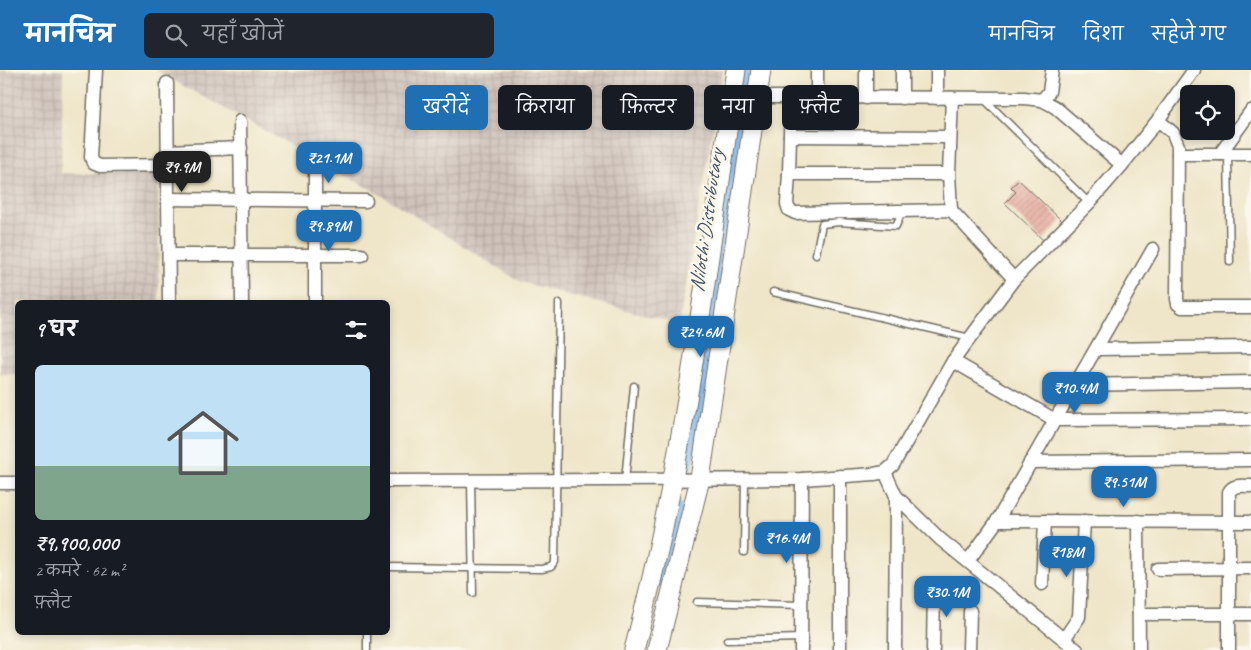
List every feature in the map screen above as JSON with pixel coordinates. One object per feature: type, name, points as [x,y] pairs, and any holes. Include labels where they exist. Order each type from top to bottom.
[{"type":"street","points":[[96,70],[91,158],[93,163],[100,166],[168,165]]},
{"type":"street","points":[[634,650],[673,481],[736,70]]},
{"type":"street","points":[[657,650],[700,479],[761,70]]},
{"type":"street","points":[[817,70],[817,85]]},
{"type":"street","points":[[866,70],[866,98]]},
{"type":"street","points":[[902,70],[902,98]]},
{"type":"street","points":[[937,70],[937,98]]},
{"type":"street","points":[[1042,100],[1049,92],[1052,70]]},
{"type":"street","points":[[390,481],[802,479],[861,476],[885,472],[899,457],[953,361],[1014,279],[1089,203],[1122,165],[1158,120],[1194,70]]},
{"type":"street","points":[[167,84],[169,300]]},
{"type":"street","points":[[772,97],[782,97]]},
{"type":"street","points":[[859,98],[1024,98],[1042,100],[1055,107],[1122,165]]},
{"type":"street","points":[[952,98],[949,174],[951,210],[1014,279]]},
{"type":"street","points":[[1224,154],[1250,114]]},
{"type":"street","points":[[1158,120],[1173,133],[1178,146],[1178,304],[1182,307],[1251,307]]},
{"type":"street","points":[[240,121],[242,300]]},
{"type":"street","points":[[790,130],[787,204],[789,210],[794,213],[951,210]]},
{"type":"street","points":[[790,136],[950,137]]},
{"type":"street","points":[[168,150],[240,148]]},
{"type":"street","points":[[1178,154],[1251,154]]},
{"type":"street","points":[[314,168],[315,300]]},
{"type":"street","points":[[789,174],[949,174]]},
{"type":"street","points":[[168,199],[366,201]]},
{"type":"street","points":[[968,561],[997,521],[1153,249]]},
{"type":"street","points":[[169,255],[362,255]]},
{"type":"street","points":[[1097,349],[1251,347]]},
{"type":"street","points":[[953,361],[1055,420],[1251,419]]},
{"type":"street","points":[[1076,385],[1251,382]]},
{"type":"street","points":[[1030,462],[1251,460]]},
{"type":"street","points":[[885,472],[896,496],[940,539],[1077,650]]},
{"type":"street","points":[[840,476],[840,650]]},
{"type":"street","points":[[801,644],[802,479]]},
{"type":"street","points":[[0,483],[15,483]]},
{"type":"street","points":[[1230,650],[1229,492],[1231,488],[1251,486]]},
{"type":"street","points":[[895,650],[896,496]]},
{"type":"street","points":[[997,521],[1251,522]]},
{"type":"street","points":[[1042,584],[1045,521]]},
{"type":"street","points":[[1064,639],[1080,617],[1084,521]]},
{"type":"street","points":[[1138,521],[1139,650]]},
{"type":"street","points":[[1158,569],[1251,568]]},
{"type":"street","points":[[933,650],[934,586]]},
{"type":"street","points":[[969,650],[970,611]]},
{"type":"street","points":[[1139,614],[1251,614]]},
{"type":"lane","points":[[984,98],[1089,203]]},
{"type":"lane","points":[[1224,154],[1230,262]]},
{"type":"lane","points":[[816,254],[822,224],[839,222],[896,226],[902,211]]},
{"type":"lane","points":[[773,292],[970,338]]},
{"type":"lane","points":[[390,567],[542,569],[551,568],[555,562],[559,303]]},
{"type":"lane","points":[[626,481],[634,386]]},
{"type":"lane","points":[[744,552],[745,479]]},
{"type":"lane","points":[[471,481],[473,593]]},
{"type":"lane","points":[[697,602],[801,605]]},
{"type":"lane","points":[[367,635],[367,650]]},
{"type":"lane","points":[[727,640],[801,644]]},
{"type":"shaded area","points":[[0,70],[63,70],[61,173],[159,174],[159,300],[15,300],[15,374],[0,374]]},
{"type":"shaded area","points":[[155,70],[723,70],[720,85],[704,85],[704,130],[713,130],[679,324],[521,282],[388,199]]},
{"type":"building","points":[[1019,180],[1062,221],[1043,240],[1005,203],[1016,192],[1011,187]]},
{"type":"waterway","name":"Nilothi Distributary","points":[[688,465],[700,406],[746,70]]},
{"type":"waterway","name":"Nilothi Distributary","points":[[660,582],[679,508]]}]
